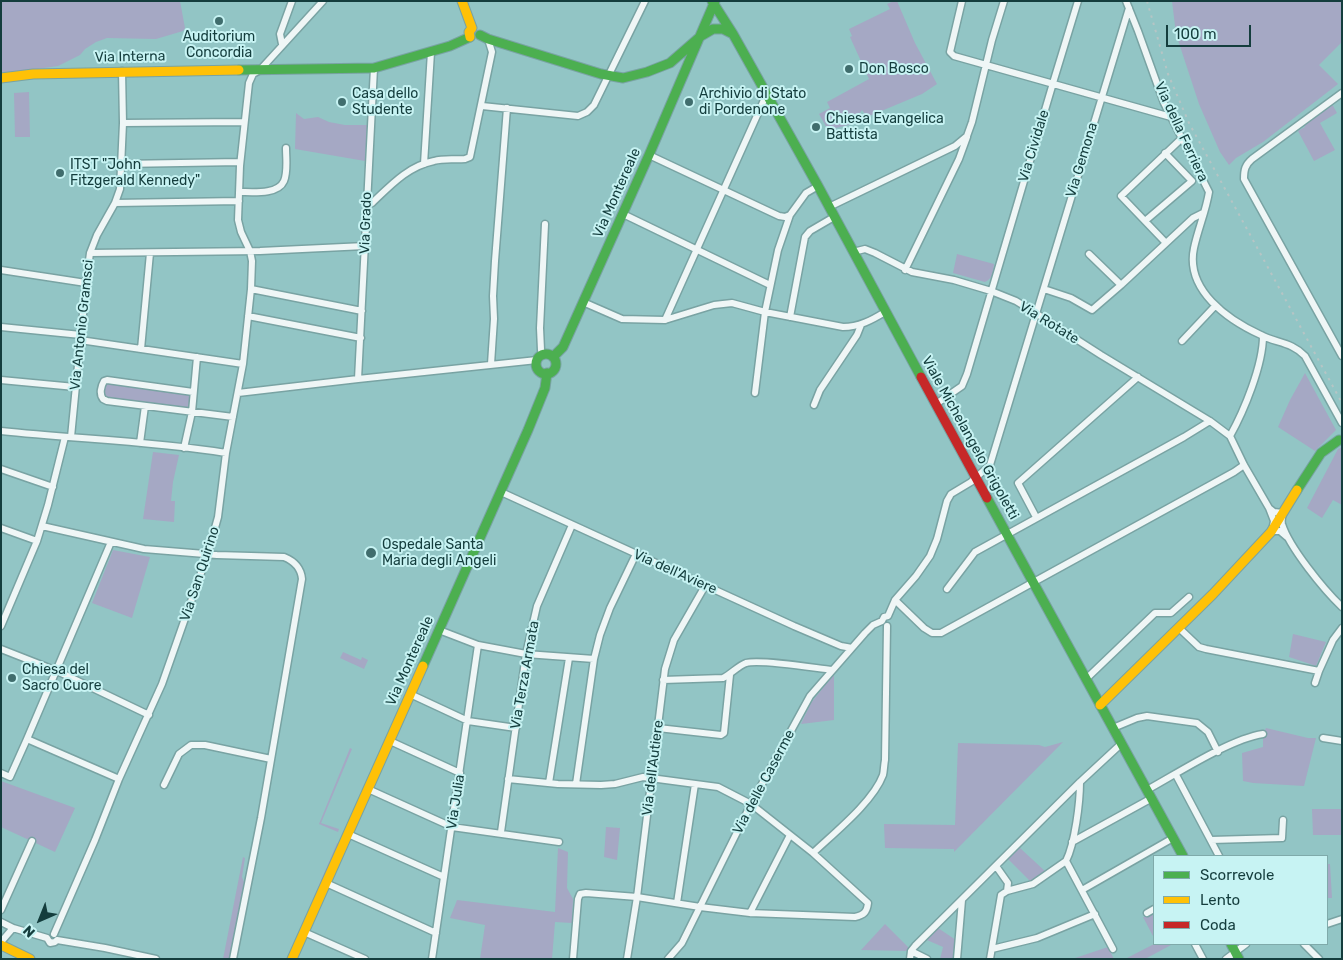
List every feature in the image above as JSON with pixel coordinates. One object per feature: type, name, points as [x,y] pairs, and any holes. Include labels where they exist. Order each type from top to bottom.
[{"type":"main road","points":[[462,1],[471,33]]},
{"type":"main road","name":"Viale Michelangelo Grigoletti","points":[[714,2],[818,186],[1182,855]]},
{"type":"main road","name":"Via Montereale","points":[[553,357],[563,347],[650,155],[714,2]]},
{"type":"main road","points":[[484,37],[609,76],[623,78],[640,75],[673,61],[707,31],[718,28],[733,34]]},
{"type":"main road","name":"Via Interna","points":[[1,78],[33,74],[122,71],[374,68],[450,46],[471,33],[476,39],[484,37]]},
{"type":"main road","points":[[673,61],[687,68]]},
{"type":"main road","points":[[548,354],[553,357],[556,362],[554,368],[547,373],[538,369],[540,357],[548,354]]},
{"type":"main road","name":"Via Montereale","points":[[292,959],[501,492],[545,388],[547,373]]},
{"type":"main road","points":[[1100,705],[1179,628],[1272,531],[1321,453],[1339,440]]},
{"type":"main road","points":[[1,944],[30,959]]},
{"type":"street","points":[[282,44],[280,34],[292,1]]},
{"type":"street","name":"Via San Quirino","points":[[53,937],[174,654],[218,517],[226,453],[243,364],[252,261],[238,220],[240,162],[249,83],[252,74],[260,70],[323,1]]},
{"type":"street","points":[[482,106],[578,116],[587,112],[594,105],[645,1]]},
{"type":"street","points":[[962,1],[950,52],[954,56],[1171,117]]},
{"type":"street","points":[[905,270],[959,159],[972,122],[992,40],[1004,1]]},
{"type":"street","name":"Via Cividale","points":[[936,404],[962,386],[967,374],[1078,1]]},
{"type":"street","name":"Via della Ferriera","points":[[1126,1],[1171,117],[1207,186],[1208,195],[1194,250],[1194,269],[1199,284],[1215,306],[1262,336],[1277,340],[1305,356],[1342,423]]},
{"type":"street","name":"Via Gemona","points":[[977,477],[990,465],[1129,8]]},
{"type":"street","points":[[366,204],[372,203],[403,175],[424,164],[470,157],[492,52],[484,37]]},
{"type":"street","points":[[424,164],[431,52]]},
{"type":"street","name":"Via Grado","points":[[358,378],[374,68]]},
{"type":"street","name":"Via Antonio Gramsci","points":[[1,626],[37,541],[68,437],[90,253],[97,235],[115,203],[120,188],[123,123],[122,71]]},
{"type":"street","points":[[1342,93],[1252,159],[1246,166],[1244,179],[1342,356],[1342,361]]},
{"type":"street","points":[[665,320],[764,100],[768,96]]},
{"type":"street","points":[[490,364],[494,319],[493,296],[507,108]]},
{"type":"street","points":[[123,123],[244,122]]},
{"type":"street","points":[[829,207],[954,146],[967,136]]},
{"type":"street","points":[[1166,243],[1121,196],[1181,139]]},
{"type":"street","points":[[239,192],[267,191],[283,183],[285,179],[286,148]]},
{"type":"street","points":[[1145,222],[1192,181],[1165,153]]},
{"type":"street","points":[[650,155],[779,216],[785,217],[790,215]]},
{"type":"street","points":[[121,164],[240,162]]},
{"type":"street","points":[[755,393],[765,312],[778,250],[790,215],[806,193],[818,186]]},
{"type":"street","points":[[115,203],[239,201]]},
{"type":"street","points":[[1044,289],[1071,298],[1092,310],[1193,218],[1204,213]]},
{"type":"street","points":[[623,214],[696,251],[770,285]]},
{"type":"street","points":[[790,317],[805,237],[810,231],[834,217]]},
{"type":"street","points":[[238,394],[540,357],[544,224]]},
{"type":"street","points":[[90,253],[250,251],[365,246]]},
{"type":"street","name":"Via Rotate","points":[[853,252],[865,249],[905,270],[954,280],[1016,301],[1100,355],[1210,421],[1230,436]]},
{"type":"street","points":[[140,349],[150,253]]},
{"type":"street","points":[[1089,254],[1121,285]]},
{"type":"street","points":[[1,270],[86,282]]},
{"type":"street","points":[[250,289],[362,311]]},
{"type":"street","points":[[583,302],[622,319],[665,320],[714,305],[732,303],[765,312],[843,327],[861,325],[885,312]]},
{"type":"street","points":[[1182,341],[1215,306]]},
{"type":"street","points":[[248,316],[361,338]]},
{"type":"street","points":[[814,405],[820,390],[857,335],[861,325]]},
{"type":"street","points":[[1,327],[243,364]]},
{"type":"street","points":[[1262,336],[1263,351],[1230,436],[1244,465],[1269,508],[1274,524],[1272,531],[1280,531],[1287,536]]},
{"type":"street","points":[[184,448],[192,412],[197,357]]},
{"type":"street","points":[[1036,517],[1018,483],[1138,378]]},
{"type":"street","points":[[1,380],[75,387]]},
{"type":"street","points":[[193,392],[104,380],[100,396],[103,399],[145,406],[233,417]]},
{"type":"street","points":[[140,443],[145,406]]},
{"type":"street","points":[[947,590],[975,552],[1210,421]]},
{"type":"street","points":[[1,431],[140,443],[226,453]]},
{"type":"street","points":[[895,600],[924,628],[932,633],[941,633],[1244,465]]},
{"type":"street","points":[[1,469],[52,487]]},
{"type":"street","points":[[814,853],[861,807],[874,791],[883,775],[885,760],[884,624],[892,622],[892,619],[888,616],[895,600],[930,556],[937,539],[947,501],[951,494],[977,477]]},
{"type":"street","name":"Via dell'Aviere","points":[[501,492],[705,586],[841,646],[852,648]]},
{"type":"street","points":[[1269,508],[1274,512],[1283,513],[1282,523],[1287,536],[1324,590],[1342,607]]},
{"type":"street","name":"Via Terza Armata","points":[[501,832],[526,654],[537,606],[572,525]]},
{"type":"street","points":[[42,526],[144,549],[217,555],[284,557],[296,565],[302,575],[271,759],[234,959]]},
{"type":"street","points":[[1,528],[37,541]]},
{"type":"street","points":[[1,773],[10,777],[57,672],[111,542]]},
{"type":"street","points":[[576,784],[594,659],[600,636],[610,608],[636,554]]},
{"type":"street","name":"Via dell'Autiere","points":[[628,957],[665,669],[674,640],[705,586]]},
{"type":"street","points":[[1086,679],[1155,613],[1172,614],[1189,597]]},
{"type":"street","name":"Via delle Caserme","points":[[668,959],[682,943],[751,804],[810,696],[873,625],[884,624]]},
{"type":"street","points":[[1179,628],[1198,647],[1319,671]]},
{"type":"street","points":[[1315,684],[1333,640],[1342,628]]},
{"type":"street","points":[[439,630],[478,645],[526,654],[594,659]]},
{"type":"street","name":"Via Julia","points":[[432,959],[478,645]]},
{"type":"street","points":[[1,649],[57,672],[149,715]]},
{"type":"street","points":[[548,783],[569,658]]},
{"type":"street","points":[[664,680],[723,678],[746,664],[766,663],[832,670]]},
{"type":"street","points":[[658,728],[721,735],[724,733],[730,675]]},
{"type":"street","points":[[410,694],[468,721],[516,728]]},
{"type":"street","points":[[1113,728],[1136,718],[1147,716],[1197,723],[1208,732],[1218,752]]},
{"type":"street","points":[[1072,842],[1176,775],[1250,736],[1264,734]]},
{"type":"street","points":[[1323,738],[1342,741]]},
{"type":"street","points":[[27,739],[119,779]]},
{"type":"street","points":[[390,741],[460,773]]},
{"type":"street","points":[[910,959],[911,951],[1080,782],[1122,744]]},
{"type":"street","points":[[164,785],[179,754],[191,745],[205,745],[271,759]]},
{"type":"street","points":[[1176,775],[1218,855]]},
{"type":"street","points":[[508,780],[548,783],[615,784],[632,779],[652,778],[718,787],[751,804],[814,853],[868,903],[868,910],[857,917],[750,913],[700,908],[637,897],[580,894],[573,959]]},
{"type":"street","points":[[990,959],[1001,895],[1007,891],[1033,884],[1066,861],[1072,842],[1080,798],[1080,782]]},
{"type":"street","points":[[677,903],[695,784]]},
{"type":"street","points":[[368,789],[452,826],[559,842]]},
{"type":"street","points":[[1211,840],[1282,838],[1283,820]]},
{"type":"street","points":[[348,834],[444,877]]},
{"type":"street","points":[[750,913],[790,835]]},
{"type":"street","points":[[1082,890],[1173,838]]},
{"type":"street","points":[[1,910],[32,842]]},
{"type":"street","points":[[1066,861],[1114,949]]},
{"type":"street","points":[[996,866],[1008,883],[1007,891]]},
{"type":"street","points":[[326,883],[436,933]]},
{"type":"street","points":[[957,959],[962,900]]},
{"type":"street","points":[[1147,913],[1153,910]]},
{"type":"street","points":[[992,949],[1037,938],[1095,914]]},
{"type":"street","points":[[1328,924],[1342,919]]},
{"type":"street","points":[[1,922],[13,928],[156,959]]},
{"type":"street","points":[[1,944],[13,928]]},
{"type":"street","points":[[304,932],[365,959]]},
{"type":"street","points":[[1195,945],[1201,958]]},
{"type":"street","points":[[1306,945],[1319,959]]},
{"type":"street","points":[[911,951],[927,959]]},
{"type":"street","points":[[1226,959],[1235,951]]},
{"type":"shaded area","points":[[1,1],[180,1],[185,28],[183,31],[156,39],[107,38],[96,42],[85,49],[80,55],[58,66],[1,74]]},
{"type":"shaded area","points":[[897,1],[915,43],[937,84],[922,94],[867,117],[862,110],[852,124],[828,130],[819,114],[830,108],[827,102],[869,79],[850,37],[852,36],[849,29],[890,9],[887,4]]},
{"type":"shaded area","points":[[1172,1],[1342,1],[1342,42],[1319,65],[1338,84],[1263,142],[1236,158],[1229,165],[1220,152],[1199,104],[1176,34]]},
{"type":"shaded area","points":[[29,92],[30,137],[15,137],[14,93]]},
{"type":"shaded area","points":[[1332,104],[1337,113],[1320,123],[1335,150],[1314,161],[1298,131]]},
{"type":"shaded area","points":[[296,113],[304,119],[318,117],[329,122],[345,125],[367,125],[365,161],[295,149]]},
{"type":"shaded area","points":[[957,254],[994,264],[991,277],[985,282],[953,273]]},
{"type":"shaded area","points":[[1305,373],[1336,430],[1315,451],[1278,427]]},
{"type":"shaded area","points":[[104,381],[193,392],[192,412],[103,399]]},
{"type":"shaded area","points":[[1342,447],[1342,505],[1333,500],[1322,518],[1307,508],[1338,449]]},
{"type":"shaded area","points":[[153,452],[179,455],[171,501],[175,501],[174,522],[143,519]]},
{"type":"shaded area","points":[[113,550],[150,557],[132,618],[92,603]]},
{"type":"shaded area","points":[[1293,634],[1326,642],[1316,666],[1289,657]]},
{"type":"shaded area","points":[[343,652],[361,660],[362,657],[368,660],[364,669],[340,658]]},
{"type":"shaded area","points":[[834,674],[834,720],[801,724],[811,703]]},
{"type":"shaded area","points":[[1266,728],[1308,738],[1316,738],[1304,786],[1243,781],[1242,753],[1263,747],[1263,734]]},
{"type":"shaded area","points":[[1063,742],[954,852],[954,849],[885,848],[884,824],[955,825],[958,743],[1039,745],[1045,747]]},
{"type":"shaded area","points":[[350,748],[352,749],[321,823],[339,829],[338,832],[319,824]]},
{"type":"shaded area","points":[[1,781],[75,808],[55,852],[1,827]]},
{"type":"shaded area","points":[[1312,809],[1342,809],[1342,835],[1313,835]]},
{"type":"shaded area","points":[[606,827],[620,828],[617,860],[604,857]]},
{"type":"shaded area","points":[[337,843],[339,843],[310,906]]},
{"type":"shaded area","points":[[558,848],[568,852],[567,888],[573,899],[572,923],[555,922],[552,959],[480,959],[485,925],[450,918],[457,900],[555,912]]},
{"type":"shaded area","points":[[1020,848],[1046,872],[1030,881],[1008,859]]},
{"type":"shaded area","points":[[243,857],[245,858],[242,877],[244,882],[229,959],[223,959]]},
{"type":"shaded area","points":[[1328,864],[1330,864],[1332,898],[1328,898]]},
{"type":"shaded area","points":[[1153,913],[1153,936],[1143,917]]},
{"type":"shaded area","points":[[885,924],[909,948],[906,951],[861,950]]},
{"type":"shaded area","points":[[938,928],[956,940],[953,959],[940,959],[943,947],[927,940]]},
{"type":"shaded area","points":[[1153,945],[1171,945],[1145,959],[1127,958]]},
{"type":"shaded area","points":[[1108,947],[1114,959],[1072,959]]},
{"type":"railway","points":[[1147,1],[1168,74],[1189,123],[1342,403]]},
{"type":"traffic: fast","points":[[712,1],[733,34],[818,186],[921,377]]},
{"type":"traffic: fast","points":[[553,357],[563,347],[649,155],[715,1]]},
{"type":"traffic: fast","points":[[480,35],[601,74],[623,78],[647,72],[670,63],[701,36],[713,29],[723,29],[733,34]]},
{"type":"traffic: fast","points":[[239,70],[374,68],[450,46],[470,37]]},
{"type":"traffic: fast","points":[[546,354],[553,357],[556,364],[553,371],[546,374],[539,371],[536,364],[539,357],[546,354]]},
{"type":"traffic: fast","points":[[423,666],[528,430],[545,388],[547,373]]},
{"type":"traffic: fast","points":[[1297,490],[1321,453],[1339,440]]},
{"type":"traffic: fast","points":[[987,498],[1182,855]]},
{"type":"traffic: fast","points":[[1232,945],[1239,959]]},
{"type":"traffic: slow","points":[[462,1],[472,28],[469,32],[470,37]]},
{"type":"traffic: slow","points":[[1,78],[33,74],[239,70]]},
{"type":"traffic: slow","points":[[1100,705],[1213,594],[1271,532],[1297,490]]},
{"type":"traffic: slow","points":[[292,959],[423,666]]},
{"type":"traffic: slow","points":[[1,945],[30,959]]},
{"type":"traffic: jam","points":[[921,377],[987,498]]},
{"type":"place","name":"Auditorium Concordia","points":[[219,21]]},
{"type":"place","name":"Don Bosco","points":[[849,69]]},
{"type":"place","name":"Casa dello Studente","points":[[342,102]]},
{"type":"place","name":"Archivio di Stato di Pordenone","points":[[689,102]]},
{"type":"place","name":"Chiesa Evangelica Battista","points":[[816,127]]},
{"type":"place","name":"ITST \"John Fitzgerald Kennedy\"","points":[[60,173]]},
{"type":"place","name":"Ospedale Santa Maria degli Angeli","points":[[371,553]]},
{"type":"place","name":"Chiesa del Sacro Cuore","points":[[12,678]]}]
